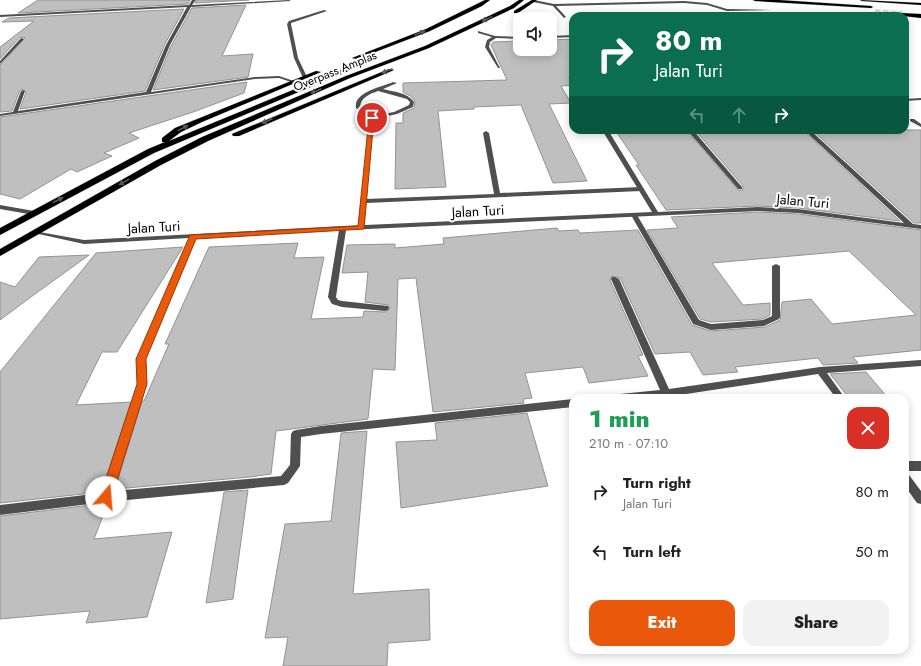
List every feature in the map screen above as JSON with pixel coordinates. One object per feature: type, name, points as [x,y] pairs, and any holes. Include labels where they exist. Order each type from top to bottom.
[{"type":"highway","points":[[348,61],[428,30],[488,0]]},
{"type":"highway","name":"Overpass Amplas","points":[[158,163],[216,134],[348,77],[434,44],[522,0]]},
{"type":"highway","points":[[755,0],[870,7]]},
{"type":"highway","points":[[859,0],[921,4]]},
{"type":"highway","points":[[502,20],[535,1]]},
{"type":"highway","points":[[806,4],[875,12]]},
{"type":"highway","points":[[897,8],[921,10]]},
{"type":"highway","points":[[909,15],[921,16]]},
{"type":"highway","points":[[476,33],[490,26]]},
{"type":"highway","points":[[429,37],[436,34]]},
{"type":"highway","points":[[414,60],[448,45]]},
{"type":"highway","name":"Overpass Amplas","points":[[151,151],[372,59]]},
{"type":"highway","points":[[0,253],[158,163],[255,126],[400,66]]},
{"type":"highway","points":[[0,232],[151,151],[178,130],[199,120],[327,69]]},
{"type":"street","points":[[148,94],[165,50],[194,0]]},
{"type":"street","points":[[0,16],[289,1]]},
{"type":"street","points":[[535,1],[554,4],[684,2],[707,4],[727,10],[770,10]]},
{"type":"street","points":[[554,4],[564,17]]},
{"type":"street","points":[[305,77],[295,57],[289,24],[290,22],[325,11]]},
{"type":"street","points":[[476,33],[495,37],[513,38]]},
{"type":"street","points":[[557,37],[569,36]]},
{"type":"street","points":[[495,37],[488,41],[487,48],[499,67]]},
{"type":"street","points":[[0,63],[22,39]]},
{"type":"street","points":[[0,115],[255,78],[279,77],[292,82]]},
{"type":"street","points":[[380,90],[409,98],[412,102],[411,106],[396,113],[372,118],[358,107],[358,102],[361,97],[395,83]]},
{"type":"street","points":[[15,113],[23,90]]},
{"type":"street","points":[[909,100],[921,99]]},
{"type":"street","points":[[361,228],[372,118]]},
{"type":"street","points":[[912,120],[921,126]]},
{"type":"street","points":[[486,133],[497,194]]},
{"type":"street","points":[[607,134],[656,213]]},
{"type":"street","points":[[693,134],[740,188]]},
{"type":"street","points":[[811,134],[911,226]]},
{"type":"street","points":[[363,201],[497,194],[641,189]]},
{"type":"street","points":[[0,208],[34,213]]},
{"type":"street","name":"Jalan Turi","points":[[36,232],[84,242],[343,228],[758,209],[790,210],[911,226],[921,226]]},
{"type":"street","points":[[634,215],[696,322],[711,327],[730,326],[764,323],[776,316],[776,266]]},
{"type":"street","points":[[343,228],[332,297],[335,302],[342,304],[385,308]]},
{"type":"street","points":[[106,497],[142,384],[141,359],[193,237]]},
{"type":"street","points":[[615,279],[666,393]]},
{"type":"street","points":[[657,394],[820,370],[921,363]]},
{"type":"street","points":[[820,370],[838,394]]},
{"type":"street","points":[[0,510],[106,497],[284,480],[295,466],[296,434],[569,403]]},
{"type":"street","points":[[909,466],[921,466]]},
{"type":"street","points":[[909,483],[921,499]]},
{"type":"building","points":[[38,0],[190,0],[188,4],[18,13]]},
{"type":"building","points":[[197,0],[249,0],[195,3]]},
{"type":"building","points":[[246,5],[222,56],[253,54],[248,77],[153,90],[171,46],[192,8]]},
{"type":"building","points":[[184,9],[165,44],[145,91],[20,109],[26,92],[22,89],[20,90],[12,111],[0,112],[0,65],[25,38],[20,37],[0,59],[0,47],[34,21],[2,22],[9,18]]},
{"type":"building","points":[[569,39],[569,85],[561,86],[569,100],[569,103],[549,104],[587,181],[553,183],[521,105],[474,107],[474,109],[438,111],[446,187],[395,189],[396,123],[403,123],[403,113],[414,108],[415,102],[412,97],[403,92],[403,83],[507,80],[491,45],[493,42],[513,41],[513,56],[557,56],[557,40]]},
{"type":"building","points":[[247,82],[244,93],[129,133],[139,138],[104,153],[112,156],[77,172],[71,169],[20,199],[0,194],[0,117]]},
{"type":"building","points":[[909,130],[921,130],[921,223],[914,223],[816,134],[909,134]]},
{"type":"building","points":[[618,134],[689,134],[738,190],[743,190],[743,186],[698,134],[807,134],[900,221],[798,208],[758,206],[666,210],[636,165],[639,165]]},
{"type":"building","points":[[758,212],[798,214],[921,230],[921,350],[853,357],[858,363],[823,365],[818,358],[735,367],[738,372],[703,375],[690,352],[655,354],[620,278],[612,276],[610,280],[643,355],[638,356],[648,376],[589,383],[583,367],[525,373],[532,398],[523,399],[524,403],[433,412],[416,278],[398,279],[395,370],[373,369],[368,419],[276,431],[271,474],[115,489],[142,401],[144,401],[169,344],[165,344],[209,247],[298,243],[294,258],[324,257],[311,319],[363,317],[364,311],[385,312],[390,309],[388,305],[365,302],[368,272],[342,273],[347,245],[395,244],[395,248],[444,244],[443,238],[557,228],[559,231],[578,230],[580,233],[638,230],[692,325],[711,331],[765,327],[780,320],[782,302],[811,299],[832,324],[916,315],[849,251],[712,263],[743,305],[770,303],[770,315],[763,319],[711,322],[700,319],[647,230],[678,228],[671,217]]},
{"type":"building","points":[[183,247],[117,352],[102,352],[76,405],[131,402],[101,492],[0,503],[0,372],[96,253]]},
{"type":"building","points":[[89,255],[0,320],[0,282],[15,287],[39,257]]},
{"type":"building","points":[[866,372],[885,394],[846,394],[830,374]]},
{"type":"building","points":[[527,413],[548,486],[401,508],[396,442],[437,440],[435,423]]},
{"type":"building","points":[[367,431],[353,594],[429,589],[430,640],[388,643],[387,666],[283,666],[288,637],[265,638],[285,524],[331,521],[341,433]]},
{"type":"building","points":[[248,490],[233,599],[206,603],[224,492]]},
{"type":"building","points":[[108,503],[94,539],[172,532],[147,617],[86,623],[90,611],[0,619],[0,516]]},
{"type":"route","points":[[106,497],[142,384],[141,359],[193,237],[361,228],[372,118]]}]
